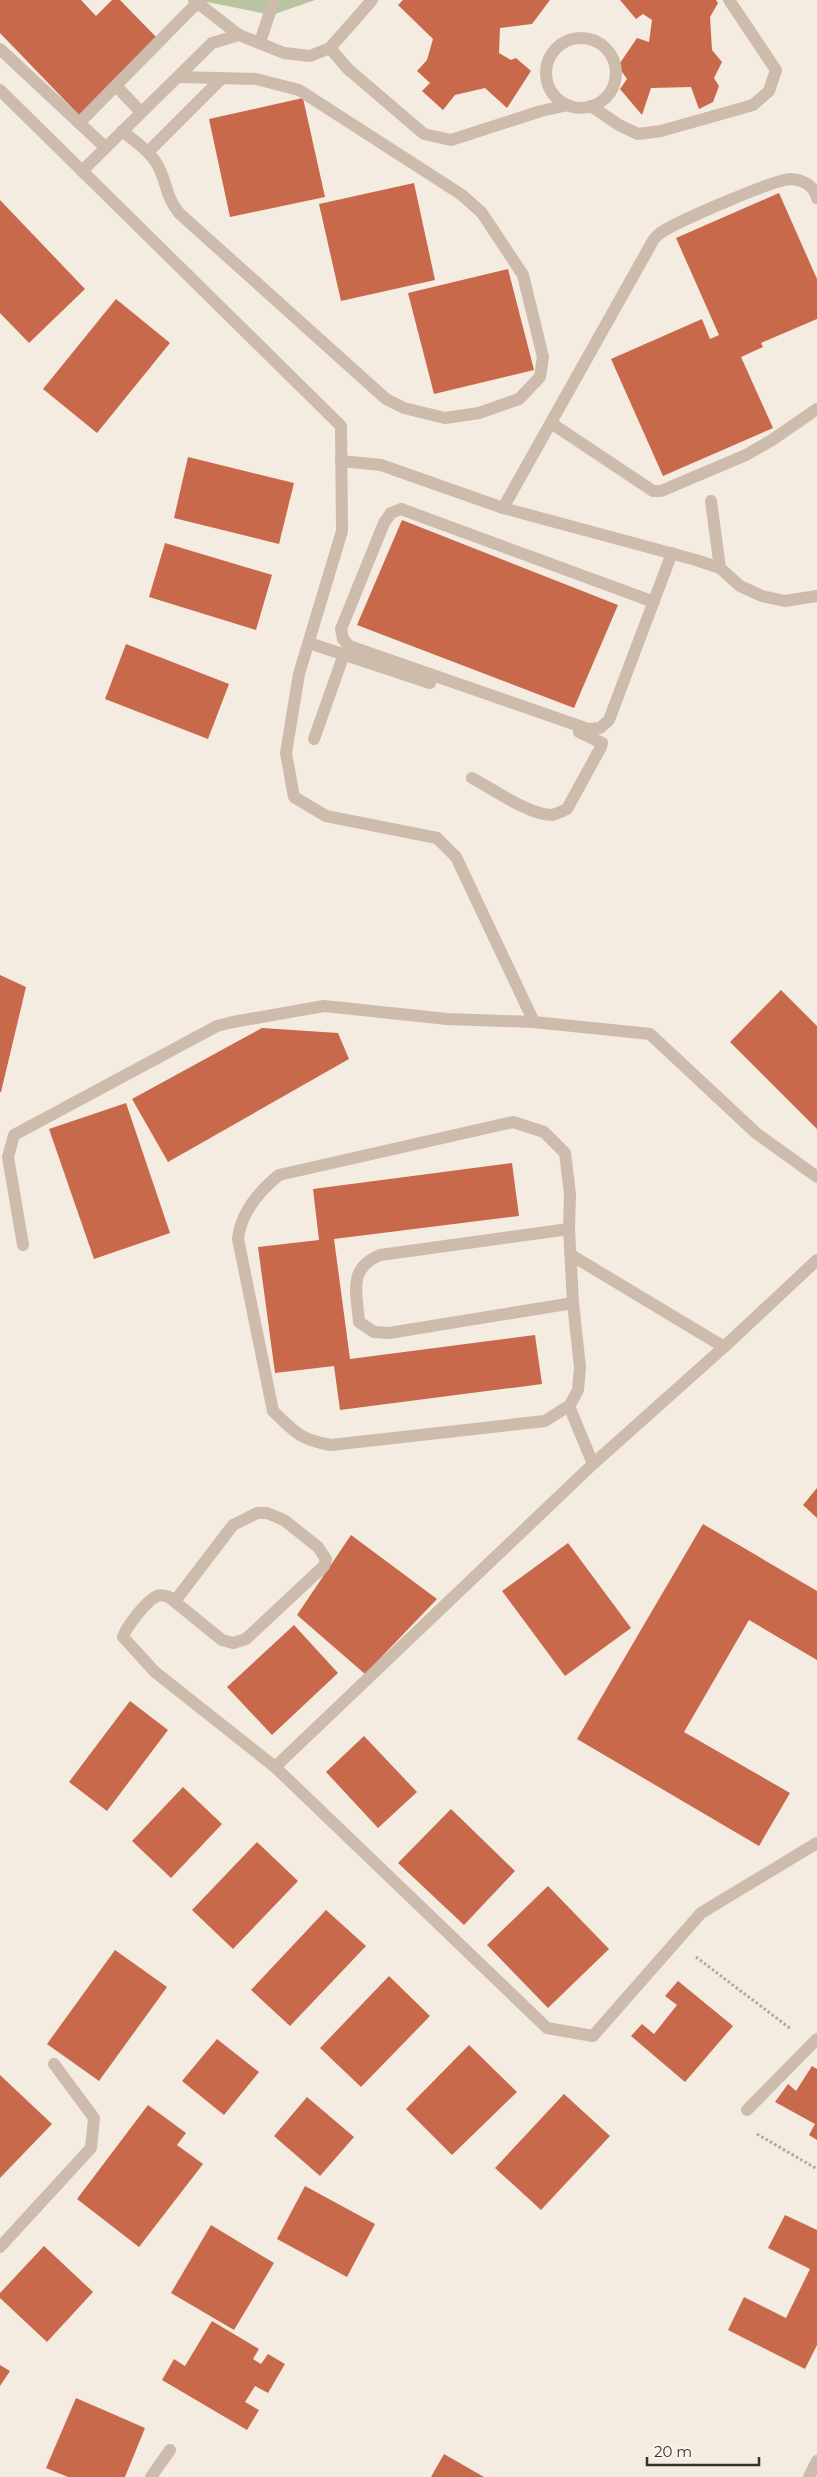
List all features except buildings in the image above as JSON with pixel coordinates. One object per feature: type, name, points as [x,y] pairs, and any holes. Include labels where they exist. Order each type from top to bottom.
[{"type":"street","points":[[260,42],[274,0]]},
{"type":"street","points":[[79,123],[196,1],[239,35],[284,53],[310,56],[330,48],[372,0]]},
{"type":"street","points":[[591,106],[619,125],[638,134],[661,131],[753,105],[770,91],[776,70],[729,0]]},
{"type":"street","points":[[82,171],[212,43],[239,35]]},
{"type":"street","points":[[330,48],[348,69],[424,134],[451,140],[541,111],[568,106],[578,108],[602,102],[610,93],[615,82],[616,69],[606,48],[595,40],[583,38],[562,43],[553,50],[545,71],[551,92],[568,106]]},
{"type":"street","points":[[0,49],[106,148]]},
{"type":"street","points":[[122,131],[148,152],[160,169],[168,199],[179,213],[386,399],[404,408],[445,418],[479,413],[519,399],[530,389],[540,376],[543,357],[523,274],[482,213],[462,195],[299,90],[256,79],[178,77]]},
{"type":"street","points":[[148,152],[221,79]]},
{"type":"street","points":[[116,86],[141,112]]},
{"type":"street","points":[[0,90],[341,426],[342,531],[299,674],[286,753],[294,796],[326,816],[437,838],[456,856],[534,1022]]},
{"type":"street","points":[[504,508],[658,234],[676,223],[780,180],[801,180],[815,191],[817,198]]},
{"type":"street","points":[[551,423],[653,491],[661,491],[746,455],[817,409]]},
{"type":"street","points":[[341,461],[381,465],[504,508],[672,553],[720,568],[740,586],[762,596],[785,602],[817,596]]},
{"type":"street","points":[[711,501],[720,568]]},
{"type":"street","points":[[654,602],[401,510],[391,513],[384,523],[341,629],[343,639],[349,646],[588,729],[600,728],[608,720],[654,602],[672,553]]},
{"type":"street","points":[[309,643],[592,737],[602,743],[600,752],[567,809],[560,813],[552,815],[528,808],[472,778]]},
{"type":"street","points":[[314,739],[344,654]]},
{"type":"street","points":[[23,1245],[8,1157],[14,1135],[217,1026],[324,1006],[447,1019],[534,1022],[650,1034],[756,1134],[817,1177]]},
{"type":"street","points":[[513,1122],[544,1132],[565,1153],[570,1194],[569,1229],[572,1303],[580,1367],[578,1390],[569,1406],[546,1422],[331,1445],[310,1442],[292,1430],[274,1411],[238,1239],[240,1225],[252,1202],[263,1188],[279,1175],[513,1122]]},
{"type":"street","points":[[569,1229],[380,1255],[368,1260],[361,1267],[356,1280],[359,1322],[374,1332],[389,1333],[572,1303]]},
{"type":"street","points":[[571,1255],[724,1348]]},
{"type":"street","points":[[275,1767],[592,1464],[724,1348],[817,1260]]},
{"type":"street","points":[[569,1406],[592,1464]]},
{"type":"street","points":[[174,1601],[233,1525],[257,1513],[267,1512],[284,1520],[318,1547],[326,1559],[324,1566],[246,1639],[238,1643],[222,1640],[174,1601],[169,1596],[158,1596],[130,1624],[123,1637],[155,1672],[275,1767],[547,2028],[593,2036],[700,1913],[817,1843]]},
{"type":"street","points":[[747,2110],[814,2042]]},
{"type":"street","points":[[0,2246],[91,2148],[94,2118],[54,2064]]},
{"type":"street","points":[[151,2477],[170,2450]]},
{"type":"street","points":[[809,2477],[817,2461]]},
{"type":"path","points":[[676,1941],[814,2042]]},
{"type":"path","points":[[747,2110],[743,2119],[749,2129],[817,2169]]},
{"type":"green space","points":[[197,0],[315,0],[272,15]]}]
